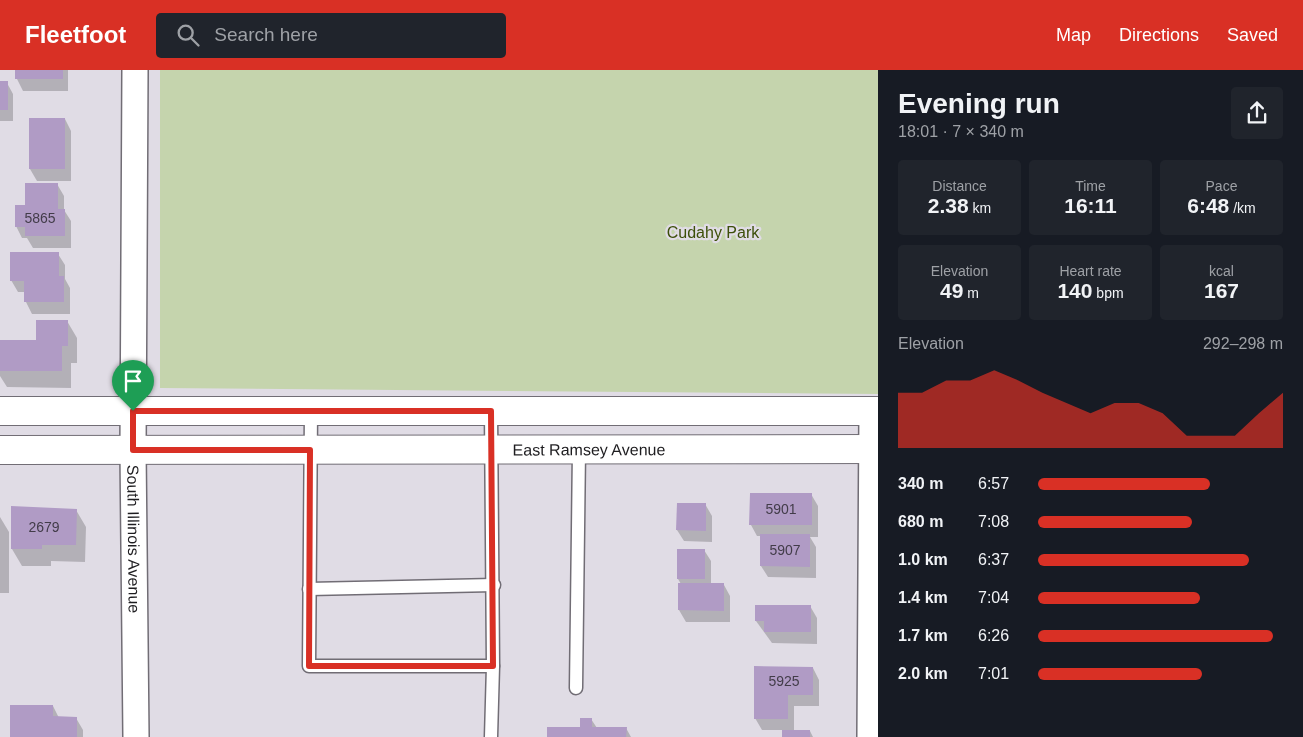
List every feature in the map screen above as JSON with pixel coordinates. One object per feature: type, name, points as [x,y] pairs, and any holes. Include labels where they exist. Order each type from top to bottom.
[{"type":"street","name":"South Illinois Avenue","points":[[135,70],[133,450],[136,737]]},
{"type":"street","points":[[0,411],[875,411],[870,737]]},
{"type":"street","name":"East Ramsey Avenue","points":[[0,450],[875,449]]},
{"type":"lane","points":[[311,411],[309,666],[493,666]]},
{"type":"lane","points":[[491,411],[494,585],[491,737]]},
{"type":"lane","points":[[576,688],[579,450]]},
{"type":"lane","points":[[309,589],[494,585]]},
{"type":"green space","name":"Cudahy Park","points":[[160,70],[878,70],[878,394],[160,388]]},
{"type":"building","points":[[15,70],[63,70],[63,79],[15,79]]},
{"type":"building","points":[[0,81],[8,81],[8,110],[0,110]]},
{"type":"building","points":[[29,118],[65,118],[65,169],[29,169]]},
{"type":"building","points":[[25,183],[58,183],[58,209],[65,209],[65,236],[25,236],[25,227],[15,227],[15,205],[25,205]]},
{"type":"building","points":[[10,252],[59,252],[59,276],[64,276],[64,302],[24,302],[24,281],[10,281]]},
{"type":"building","points":[[36,320],[68,320],[68,346],[62,346],[62,371],[0,371],[0,340],[36,340]]},
{"type":"building","points":[[750,493],[812,493],[812,525],[749,525]]},
{"type":"building","points":[[677,503],[706,503],[706,531],[676,530]]},
{"type":"building","points":[[11,506],[77,509],[76,545],[42,545],[42,549],[11,549]]},
{"type":"building","points":[[760,534],[810,534],[810,567],[760,566]]},
{"type":"building","points":[[677,549],[705,549],[705,579],[677,579]]},
{"type":"building","points":[[678,583],[724,583],[724,611],[678,610]]},
{"type":"building","points":[[755,605],[811,605],[811,632],[764,632],[764,621],[755,621]]},
{"type":"building","points":[[754,666],[813,667],[813,695],[788,695],[788,719],[754,719]]},
{"type":"building","points":[[10,705],[53,705],[53,716],[77,717],[77,737],[10,737]]},
{"type":"building","points":[[580,718],[592,718],[592,727],[627,727],[626,737],[547,737],[547,727],[580,727]]},
{"type":"building","points":[[782,730],[810,730],[810,737],[782,737]]},
{"type":"route","points":[[133,411],[491,411],[494,585],[493,666],[309,666],[310,450],[133,450],[133,411]]}]
